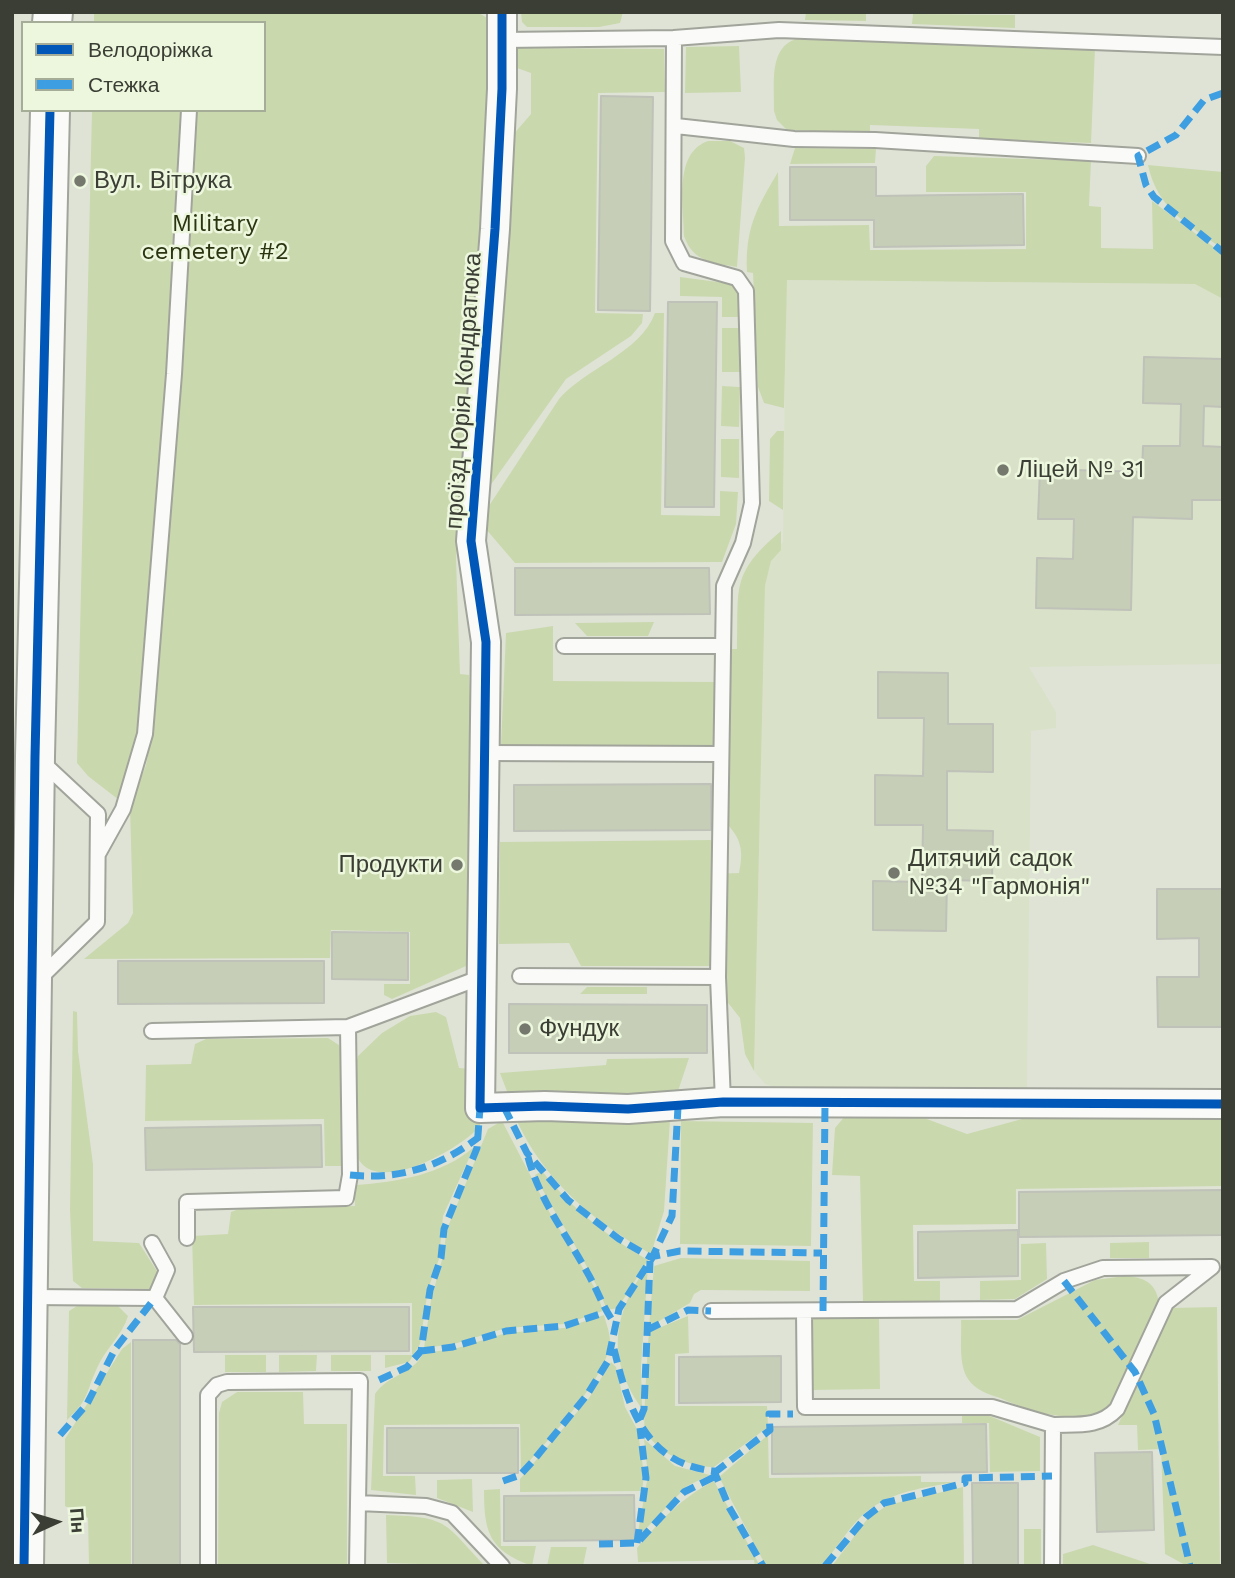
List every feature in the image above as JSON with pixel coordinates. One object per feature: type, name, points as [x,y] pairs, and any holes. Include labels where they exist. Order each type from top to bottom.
[{"type":"street","name":"проїзд Юрія Кондратюка","points":[[502,12],[495,229],[471,541],[486,642],[480,1108],[545,1106],[628,1109],[723,1102]]},
{"type":"street","points":[[24,1566],[32,986],[23,932],[35,755],[50,112]]},
{"type":"street","points":[[723,1102],[1223,1104]]},
{"type":"lane","points":[[502,40],[674,38],[779,30],[1223,47]]},
{"type":"lane","points":[[674,38],[676,126],[673,242],[684,263],[697,269],[737,278],[746,291],[752,503],[743,543],[724,586],[722,646],[718,977],[723,1102]]},
{"type":"lane","points":[[98,854],[123,809],[145,734],[174,374],[190,112]]},
{"type":"lane","points":[[676,126],[794,139],[875,140],[1092,151],[1138,156]]},
{"type":"lane","points":[[564,646],[722,646]]},
{"type":"lane","points":[[486,753],[721,754]]},
{"type":"lane","points":[[32,986],[97,922],[98,854],[98,814],[35,755]]},
{"type":"lane","points":[[520,976],[718,977]]},
{"type":"lane","points":[[152,1031],[348,1027],[482,977]]},
{"type":"lane","points":[[187,1238],[187,1202],[346,1198],[350,1175],[348,1027]]},
{"type":"lane","points":[[152,1242],[167,1270],[155,1298]]},
{"type":"lane","points":[[711,1311],[1017,1309],[1064,1282],[1103,1268],[1212,1266],[1166,1304],[1117,1409],[1102,1422],[1053,1424],[992,1407],[805,1407],[804,1312]]},
{"type":"lane","points":[[27,1297],[155,1298]]},
{"type":"lane","points":[[155,1298],[186,1336]]},
{"type":"lane","points":[[208,1566],[208,1395],[217,1385],[228,1382],[360,1381],[358,1566]]},
{"type":"lane","points":[[1052,1566],[1053,1424]]},
{"type":"lane","points":[[358,1503],[426,1506],[452,1513],[502,1566]]},
{"type":"shaded area","points":[[786,280],[1195,284],[1223,299],[1223,664],[1029,667],[1056,712],[1056,728],[1031,731],[1027,1090],[777,1088],[765,1084],[754,1071],[765,586],[771,561],[783,542]]},
{"type":"green space","name":"Military cemetery #2","points":[[94,12],[477,12],[494,22],[456,559],[460,674],[469,675],[472,744],[466,966],[392,999],[384,995],[384,984],[410,984],[410,932],[331,930],[330,958],[84,959],[128,923],[133,913],[130,808],[146,765],[152,735],[119,800],[88,776],[77,763],[92,112],[266,112],[266,21],[94,21]]},
{"type":"green space","points":[[521,12],[623,12],[620,23],[599,27],[527,27],[522,22]]},
{"type":"green space","points":[[806,12],[866,12],[866,21],[805,20]]},
{"type":"green space","points":[[913,14],[1015,15],[1015,28],[912,24]]},
{"type":"green space","points":[[800,38],[1095,49],[1091,143],[979,139],[979,129],[870,125],[870,133],[787,130],[777,120],[774,111],[775,67],[782,49],[789,42]]},
{"type":"green space","points":[[739,46],[741,92],[685,93],[686,47]]},
{"type":"green space","points":[[515,48],[664,49],[665,92],[598,93],[595,313],[643,314],[642,323],[631,336],[566,379],[485,493],[512,136],[531,114],[531,73],[517,68]]},
{"type":"green space","points":[[708,141],[730,141],[744,148],[737,267],[698,256],[684,236],[682,196],[685,168],[697,147]]},
{"type":"green space","points":[[795,148],[876,149],[875,163],[790,164]]},
{"type":"green space","points":[[934,156],[1091,161],[1089,206],[1101,207],[1101,248],[1153,249],[1152,201],[1223,254],[1223,299],[1195,284],[787,280],[784,408],[764,403],[758,387],[753,273],[747,272],[747,257],[754,220],[778,172],[779,226],[869,225],[870,250],[1026,249],[1026,192],[926,192],[926,166]]},
{"type":"green space","points":[[1148,165],[1223,172],[1223,249],[1186,223],[1166,204],[1152,180]]},
{"type":"green space","points":[[680,277],[733,284],[739,295],[739,317],[722,317],[722,297],[680,296]]},
{"type":"green space","points":[[655,313],[664,313],[661,515],[720,516],[720,491],[738,492],[736,524],[722,562],[515,563],[479,521],[559,399],[583,378],[625,350],[648,327]]},
{"type":"green space","points":[[722,328],[739,328],[740,372],[722,372]]},
{"type":"green space","points":[[722,386],[740,387],[739,427],[721,426]]},
{"type":"green space","points":[[777,431],[784,431],[783,510],[769,501],[770,439]]},
{"type":"green space","points":[[721,439],[739,439],[739,478],[721,477]]},
{"type":"green space","points":[[781,531],[781,550],[771,561],[765,586],[754,1071],[745,1054],[740,1018],[725,999],[723,966],[581,966],[569,943],[499,944],[500,842],[711,840],[711,874],[739,873],[740,845],[735,833],[725,822],[729,649],[737,649],[738,596],[745,571]]},
{"type":"green space","points":[[654,622],[648,636],[587,636],[575,623]]},
{"type":"green space","points":[[553,626],[553,681],[716,682],[715,746],[501,745],[506,633]]},
{"type":"green space","points":[[587,987],[647,987],[647,994],[580,994]]},
{"type":"green space","points":[[73,1011],[77,1012],[78,1051],[93,1164],[93,1241],[139,1243],[160,1276],[155,1289],[82,1288],[73,1281],[70,1210]]},
{"type":"green space","points":[[436,1012],[446,1017],[459,1068],[479,1070],[480,1126],[435,1158],[395,1172],[377,1172],[363,1165],[355,1150],[354,1070],[358,1056],[382,1033],[410,1016]]},
{"type":"green space","points":[[328,1038],[339,1045],[342,1057],[344,1166],[325,1166],[324,1119],[145,1121],[146,1065],[191,1064],[195,1044],[206,1039]]},
{"type":"green space","points":[[689,1058],[676,1097],[511,1102],[500,1073],[606,1065],[607,1059]]},
{"type":"green space","points":[[908,1112],[967,1134],[1033,1116],[1223,1115],[1223,1186],[1016,1189],[1016,1224],[913,1225],[914,1281],[940,1281],[940,1301],[863,1302],[860,1176],[832,1175],[835,1128],[845,1116]]},
{"type":"green space","points":[[516,1119],[670,1120],[664,1211],[651,1254],[609,1228],[572,1197],[541,1162]]},
{"type":"green space","points":[[502,1121],[551,1215],[596,1290],[603,1311],[565,1324],[506,1328],[454,1344],[424,1348],[431,1300],[447,1229],[488,1129]]},
{"type":"green space","points":[[681,1121],[813,1123],[811,1246],[680,1244]]},
{"type":"green space","points":[[474,1147],[443,1216],[439,1259],[428,1289],[420,1344],[409,1362],[385,1368],[385,1355],[412,1355],[412,1303],[194,1305],[192,1236],[228,1234],[231,1212],[239,1209],[355,1206],[355,1185],[387,1182],[433,1171]]},
{"type":"green space","points":[[542,1171],[565,1198],[591,1221],[648,1260],[618,1308],[607,1310],[591,1275],[535,1175]]},
{"type":"green space","points":[[1149,1242],[1149,1258],[1110,1258],[1110,1243]]},
{"type":"green space","points":[[1046,1243],[1047,1279],[1015,1299],[980,1300],[980,1281],[1021,1280],[1021,1244]]},
{"type":"green space","points":[[681,1258],[810,1261],[810,1291],[701,1290],[694,1294],[690,1303],[649,1327],[654,1266]]},
{"type":"green space","points":[[648,1265],[641,1367],[642,1409],[622,1371],[618,1336],[627,1301]]},
{"type":"green space","points":[[1125,1276],[1148,1282],[1156,1291],[1159,1304],[1109,1407],[1083,1416],[1054,1415],[986,1393],[968,1379],[962,1358],[961,1320],[1017,1320],[1095,1280]]},
{"type":"green space","points":[[117,1305],[128,1316],[125,1323],[100,1361],[83,1401],[67,1420],[69,1311],[77,1306]]},
{"type":"green space","points":[[1217,1307],[1220,1566],[1187,1566],[1165,1554],[1161,1449],[1138,1450],[1137,1425],[1118,1425],[1171,1308]]},
{"type":"green space","points":[[604,1315],[610,1341],[599,1373],[574,1409],[521,1471],[520,1424],[384,1425],[383,1476],[415,1476],[416,1495],[371,1490],[375,1394],[386,1383],[413,1366],[423,1353],[454,1349],[506,1333],[564,1328]]},
{"type":"green space","points":[[688,1316],[689,1353],[675,1354],[675,1406],[767,1406],[768,1427],[714,1467],[685,1462],[665,1452],[645,1430],[649,1332]]},
{"type":"green space","points":[[812,1318],[879,1318],[880,1389],[813,1390]]},
{"type":"green space","points":[[131,1342],[131,1566],[89,1566],[88,1518],[65,1506],[65,1439],[122,1349]]},
{"type":"green space","points":[[225,1355],[266,1355],[266,1372],[225,1372]]},
{"type":"green space","points":[[279,1355],[317,1355],[316,1371],[279,1372]]},
{"type":"green space","points":[[331,1355],[371,1355],[371,1371],[331,1371]]},
{"type":"green space","points":[[611,1362],[616,1367],[625,1407],[638,1431],[644,1475],[642,1491],[520,1492],[520,1479],[589,1398]]},
{"type":"green space","points":[[237,1392],[303,1392],[304,1424],[347,1424],[347,1564],[218,1566],[219,1413],[222,1402]]},
{"type":"green space","points":[[962,1410],[980,1412],[1040,1437],[1040,1471],[990,1472],[989,1423],[962,1423]]},
{"type":"green space","points":[[768,1435],[769,1478],[921,1476],[921,1482],[955,1482],[901,1494],[877,1504],[855,1523],[820,1566],[766,1566],[719,1477]]},
{"type":"green space","points":[[644,1439],[675,1466],[710,1475],[687,1486],[637,1538],[648,1475]]},
{"type":"green space","points":[[472,1479],[473,1512],[437,1498],[437,1480]]},
{"type":"green space","points":[[714,1481],[760,1566],[755,1566],[754,1560],[638,1562],[637,1548],[655,1528],[681,1502]]},
{"type":"green space","points":[[963,1487],[964,1566],[832,1566],[868,1518],[888,1505]]},
{"type":"green space","points":[[500,1489],[501,1546],[536,1546],[532,1566],[506,1553],[492,1538],[488,1529],[484,1490]]},
{"type":"green space","points":[[386,1515],[423,1518],[444,1525],[453,1531],[485,1566],[387,1563]]},
{"type":"green space","points":[[1024,1529],[1041,1529],[1041,1566],[1024,1566]]},
{"type":"green space","points":[[1093,1545],[1156,1566],[1063,1566],[1063,1554]]},
{"type":"green space","points":[[551,1547],[587,1547],[583,1566],[547,1566]]},
{"type":"building","points":[[601,96],[653,97],[650,311],[598,310]]},
{"type":"building","points":[[790,167],[876,167],[876,196],[1023,194],[1024,245],[874,247],[874,220],[790,220]]},
{"type":"building","points":[[668,302],[717,302],[714,507],[665,507]]},
{"type":"building","points":[[1144,357],[1223,359],[1223,407],[1204,406],[1203,446],[1223,447],[1223,500],[1192,500],[1192,519],[1133,517],[1131,610],[1036,608],[1037,558],[1073,559],[1074,519],[1038,519],[1040,469],[1142,472],[1143,446],[1180,446],[1181,404],[1143,403]]},
{"type":"building","points":[[515,568],[709,568],[710,614],[515,615]]},
{"type":"building","points":[[878,672],[948,673],[948,724],[993,724],[993,772],[947,771],[947,830],[993,831],[992,881],[947,880],[946,931],[873,930],[873,881],[922,882],[923,825],[875,825],[875,775],[923,776],[924,718],[878,718]]},
{"type":"building","points":[[711,784],[711,830],[514,831],[514,785]]},
{"type":"building","points":[[1157,889],[1223,889],[1223,1027],[1158,1027],[1157,977],[1199,977],[1199,938],[1157,939]]},
{"type":"building","points":[[332,932],[408,933],[408,980],[332,979]]},
{"type":"building","points":[[118,961],[324,961],[324,1003],[118,1004]]},
{"type":"building","points":[[509,1004],[707,1005],[707,1053],[509,1053]]},
{"type":"building","points":[[321,1125],[322,1167],[146,1170],[145,1128]]},
{"type":"building","points":[[1223,1190],[1223,1235],[1019,1237],[1019,1192]]},
{"type":"building","points":[[1018,1230],[1018,1276],[918,1278],[918,1232]]},
{"type":"building","points":[[193,1307],[409,1307],[409,1351],[194,1352]]},
{"type":"building","points":[[133,1340],[176,1340],[180,1344],[180,1566],[133,1566]]},
{"type":"building","points":[[781,1356],[781,1402],[679,1403],[679,1357]]},
{"type":"building","points":[[986,1424],[987,1472],[772,1474],[772,1427]]},
{"type":"building","points":[[387,1428],[518,1428],[518,1473],[387,1473]]},
{"type":"building","points":[[1152,1452],[1154,1530],[1097,1532],[1095,1453]]},
{"type":"building","points":[[972,1483],[1018,1483],[1018,1566],[973,1566]]},
{"type":"building","points":[[634,1495],[635,1540],[504,1541],[504,1496]]},
{"type":"marked path","points":[[1223,93],[1204,100],[1176,135],[1138,156],[1146,185],[1154,197],[1223,252]]},
{"type":"marked path","points":[[823,1311],[825,1103]]},
{"type":"marked path","points":[[504,1107],[527,1153],[568,1200],[619,1239],[650,1257],[680,1251],[822,1253]]},
{"type":"marked path","points":[[503,1481],[520,1475],[533,1461],[587,1395],[608,1361],[619,1309],[652,1258],[672,1216],[678,1107]]},
{"type":"marked path","points":[[379,1380],[407,1367],[421,1351],[430,1290],[441,1258],[444,1229],[477,1148],[480,1108]]},
{"type":"marked path","points":[[350,1175],[385,1175],[418,1169],[434,1164],[479,1137]]},
{"type":"marked path","points":[[528,1157],[546,1202],[615,1324]]},
{"type":"marked path","points":[[640,1419],[644,1409],[650,1261]]},
{"type":"marked path","points":[[1064,1281],[1135,1372],[1154,1414],[1190,1566]]},
{"type":"marked path","points":[[60,1435],[87,1404],[115,1349],[155,1298]]},
{"type":"marked path","points":[[647,1330],[688,1310],[711,1311]]},
{"type":"marked path","points":[[421,1351],[453,1347],[506,1331],[564,1326],[606,1312]]},
{"type":"marked path","points":[[614,1349],[626,1392],[643,1429],[656,1445],[671,1457],[690,1466],[714,1471],[729,1507],[763,1566]]},
{"type":"marked path","points":[[714,1473],[770,1430],[769,1414],[793,1414]]},
{"type":"marked path","points":[[637,1543],[646,1478],[640,1428]]},
{"type":"marked path","points":[[599,1544],[637,1543],[684,1492],[716,1476]]},
{"type":"marked path","points":[[825,1566],[866,1517],[884,1503],[965,1483],[965,1478],[1052,1476]]},
{"type":"cycle path","points":[[502,12],[502,89],[495,229],[471,541],[486,642],[480,1108],[545,1106],[628,1109],[723,1102],[1223,1104]]},
{"type":"cycle path","points":[[24,1566],[35,756],[50,112]]},
{"type":"place","name":"Вул. Вітрука","points":[[80,181]]},
{"type":"place","name":"Ліцей № 31","points":[[1003,470]]},
{"type":"place","name":"Продукти","points":[[457,865]]},
{"type":"place","name":"Дитячий садок №34 \"Гармонія\"","points":[[894,873]]},
{"type":"place","name":"Фундук","points":[[525,1029]]}]
